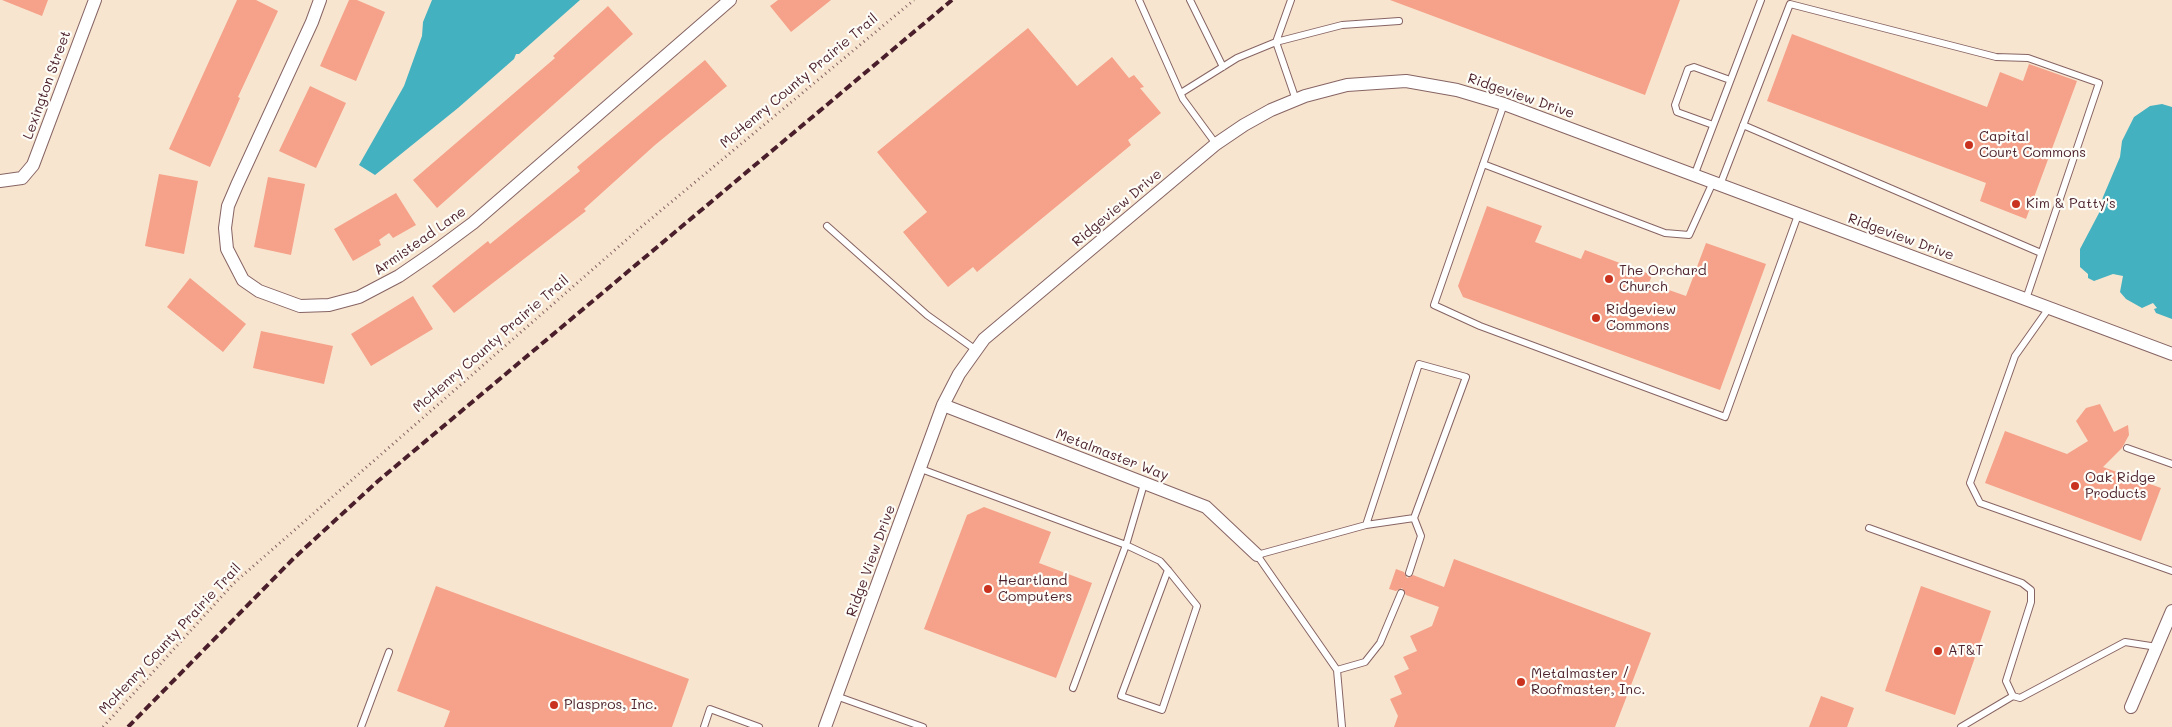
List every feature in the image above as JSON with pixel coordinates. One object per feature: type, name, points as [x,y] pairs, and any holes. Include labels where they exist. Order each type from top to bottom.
[{"type":"street","name":"Lexington Street","points":[[0,181],[22,178],[33,165],[95,0]]},
{"type":"street","name":"Armistead Lane","points":[[320,0],[312,22],[236,184],[228,206],[225,228],[227,249],[243,280],[259,291],[300,306],[329,305],[359,297],[400,276],[434,252],[473,223],[728,1]]},
{"type":"street","name":"Ridgeview Drive","points":[[943,405],[959,374],[984,339],[1216,144],[1250,121],[1296,100],[1347,85],[1406,81],[1457,90],[1504,104],[2172,354]]},
{"type":"street","name":"Ridge View Drive","points":[[825,727],[943,405]]},
{"type":"street","name":"Metalmaster Way","points":[[943,405],[1206,507],[1257,555]]},
{"type":"street","points":[[2131,707],[2172,611]]},
{"type":"lane","points":[[1139,0],[1181,93],[1216,144]]},
{"type":"lane","points":[[1190,0],[1223,67]]},
{"type":"lane","points":[[1291,0],[1276,42],[1296,100]]},
{"type":"lane","points":[[1694,176],[1760,0]]},
{"type":"lane","points":[[1482,164],[1665,233],[1689,235],[1717,184],[1743,125],[1790,4],[1996,57],[2028,58],[2099,82],[2026,299]]},
{"type":"lane","points":[[1181,93],[1237,58],[1276,42],[1342,25],[1399,21]]},
{"type":"lane","points":[[1714,125],[1678,112],[1675,105],[1678,96],[1688,69],[1694,67],[1730,80]]},
{"type":"lane","points":[[1504,104],[1434,305],[1480,326],[1725,416],[1798,215]]},
{"type":"lane","points":[[1743,125],[2041,253]]},
{"type":"lane","points":[[827,226],[927,315],[976,350]]},
{"type":"lane","points":[[2049,308],[2016,356],[1970,483],[1980,503],[2172,571]]},
{"type":"lane","points":[[1366,525],[1419,364],[1466,377],[1414,518],[1421,536],[1408,573]]},
{"type":"lane","points":[[2127,448],[2172,464]]},
{"type":"lane","points":[[921,469],[1126,545],[1160,561],[1168,570],[1198,606],[1162,710],[1121,696],[1168,570]]},
{"type":"lane","points":[[1073,688],[1126,545],[1144,484]]},
{"type":"lane","points":[[1342,727],[1337,670],[1257,555],[1366,525],[1414,518]]},
{"type":"lane","points":[[1869,528],[2022,583],[2031,590],[2031,602],[2006,682],[2013,696]]},
{"type":"lane","points":[[1337,670],[1365,662],[1380,642],[1401,593]]},
{"type":"lane","points":[[1961,727],[2013,696],[2020,698],[2125,642],[2157,647]]},
{"type":"lane","points":[[361,727],[389,652]]},
{"type":"lane","points":[[836,696],[911,725],[924,727]]},
{"type":"lane","points":[[704,727],[710,709],[759,727]]},
{"type":"path","name":"McHenry County Prairie Trail","points":[[103,727],[234,583],[640,228],[914,0]]},
{"type":"water","points":[[432,0],[580,0],[519,54],[516,54],[514,59],[458,108],[375,175],[359,165],[404,86],[422,36],[423,22]]},
{"type":"water","points":[[2162,104],[2172,107],[2172,319],[2156,313],[2154,309],[2157,308],[2153,303],[2142,308],[2126,299],[2120,292],[2123,276],[2113,274],[2094,281],[2088,278],[2088,274],[2080,267],[2080,249],[2099,213],[2103,197],[2120,157],[2122,141],[2134,117],[2150,106]]},
{"type":"building","points":[[2,0],[48,0],[42,16]]},
{"type":"building","points":[[237,0],[256,0],[278,11],[238,97],[240,98],[210,167],[169,149]]},
{"type":"building","points":[[349,0],[357,0],[385,12],[356,81],[320,66]]},
{"type":"building","points":[[778,0],[831,0],[791,32],[770,6]]},
{"type":"building","points":[[1390,0],[1680,0],[1645,95]]},
{"type":"building","points":[[608,6],[633,34],[437,208],[413,180],[555,58],[553,56]]},
{"type":"building","points":[[1028,28],[1077,86],[1112,57],[1129,78],[1134,75],[1144,87],[1140,88],[1161,113],[1128,140],[1131,145],[977,272],[973,267],[948,287],[903,232],[927,212],[877,152]]},
{"type":"building","name":"Capital Court Commons","points":[[1792,34],[1987,107],[2000,72],[2023,81],[2029,64],[2077,81],[2026,219],[1980,201],[1986,183],[1767,101]]},
{"type":"building","points":[[705,60],[727,86],[655,145],[584,209],[586,211],[454,313],[432,286],[488,241],[490,244],[580,171],[577,167]]},
{"type":"building","points":[[310,86],[346,103],[316,168],[279,151]]},
{"type":"building","points":[[159,174],[198,181],[184,254],[145,246]]},
{"type":"building","points":[[268,177],[305,184],[291,255],[254,247]]},
{"type":"building","points":[[396,193],[416,225],[393,238],[389,233],[379,240],[381,245],[353,261],[334,229]]},
{"type":"building","name":"Ridgeview Commons","points":[[1487,206],[1542,226],[1535,242],[1581,259],[1585,250],[1652,275],[1649,283],[1686,296],[1706,243],[1766,264],[1720,390],[1463,297],[1458,286]]},
{"type":"building","points":[[190,278],[246,324],[223,352],[167,307]]},
{"type":"building","points":[[413,296],[433,329],[371,366],[351,334]]},
{"type":"building","points":[[261,331],[333,346],[324,384],[253,368]]},
{"type":"building","points":[[2100,404],[2114,432],[2128,425],[2129,435],[2122,448],[2103,467],[2161,488],[2141,541],[1985,483],[2005,431],[2067,454],[2088,441],[2076,421],[2086,408]]},
{"type":"building","points":[[984,507],[1051,532],[1039,563],[1092,583],[1056,678],[924,629],[967,515]]},
{"type":"building","points":[[1454,559],[1651,633],[1615,727],[1394,727],[1398,716],[1390,699],[1402,694],[1394,676],[1409,669],[1403,657],[1417,651],[1410,636],[1432,626],[1439,607],[1406,595],[1402,588],[1396,591],[1389,589],[1396,569],[1404,572],[1407,578],[1413,575],[1444,587]]},
{"type":"building","points":[[436,586],[689,679],[672,727],[444,727],[450,711],[397,691]]},
{"type":"building","name":"AT&T","points":[[1921,586],[1991,611],[1955,715],[1885,691]]},
{"type":"building","points":[[1821,696],[1854,708],[1847,727],[1809,727]]},
{"type":"railway","points":[[128,727],[293,559],[378,481],[952,0]]},
{"type":"place","name":"Capital Court Commons","points":[[1969,145]]},
{"type":"place","name":"Kim & Patty's","points":[[2016,204]]},
{"type":"place","name":"The Orchard Church","points":[[1609,279]]},
{"type":"place","name":"Ridgeview Commons","points":[[1596,318]]},
{"type":"place","name":"Oak Ridge Products","points":[[2075,486]]},
{"type":"place","name":"Heartland Computers","points":[[988,589]]},
{"type":"place","name":"AT&T","points":[[1938,651]]},
{"type":"place","name":"Metalmaster / Roofmaster, Inc.","points":[[1521,682]]},
{"type":"place","name":"Plaspros, Inc.","points":[[554,705]]}]
